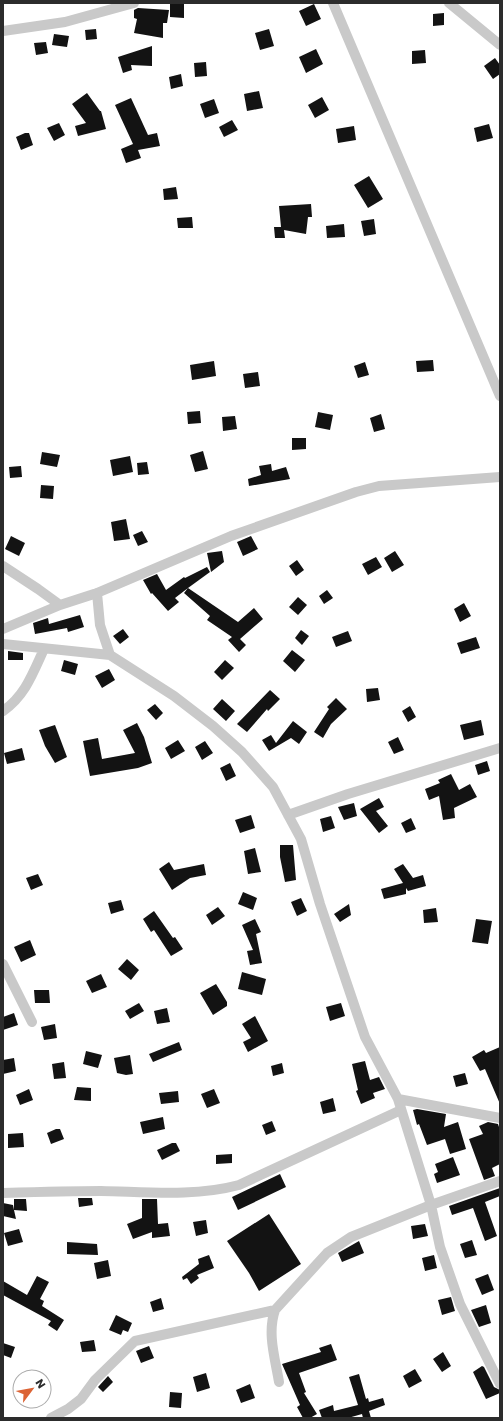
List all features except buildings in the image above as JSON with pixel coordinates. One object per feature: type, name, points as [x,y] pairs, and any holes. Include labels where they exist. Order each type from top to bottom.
[{"type":"street","points":[[3,31],[65,22],[134,3]]},
{"type":"street","points":[[333,3],[500,396]]},
{"type":"street","points":[[449,3],[500,45]]},
{"type":"street","points":[[3,629],[60,605],[97,592],[231,536],[356,492],[379,486],[500,477]]},
{"type":"street","points":[[3,566],[38,588],[60,605]]},
{"type":"street","points":[[97,592],[100,625],[110,655]]},
{"type":"street","points":[[3,644],[110,655],[174,696],[213,726],[242,752],[273,787],[301,839],[320,904],[365,1037],[398,1099],[431,1204],[440,1247],[460,1304],[500,1384]]},
{"type":"street","points":[[3,711],[16,701],[25,690],[44,649]]},
{"type":"street","points":[[288,814],[348,794],[500,748]]},
{"type":"street","points":[[3,964],[32,1022]]},
{"type":"street","points":[[398,1099],[500,1118]]},
{"type":"street","points":[[3,1193],[102,1191],[175,1194],[224,1189],[239,1185],[401,1110]]},
{"type":"street","points":[[279,1382],[271,1332],[271,1321],[275,1310],[327,1253],[351,1237],[431,1204],[500,1181]]},
{"type":"street","points":[[51,1418],[68,1409],[81,1399],[95,1380],[135,1341],[275,1310]]}]
